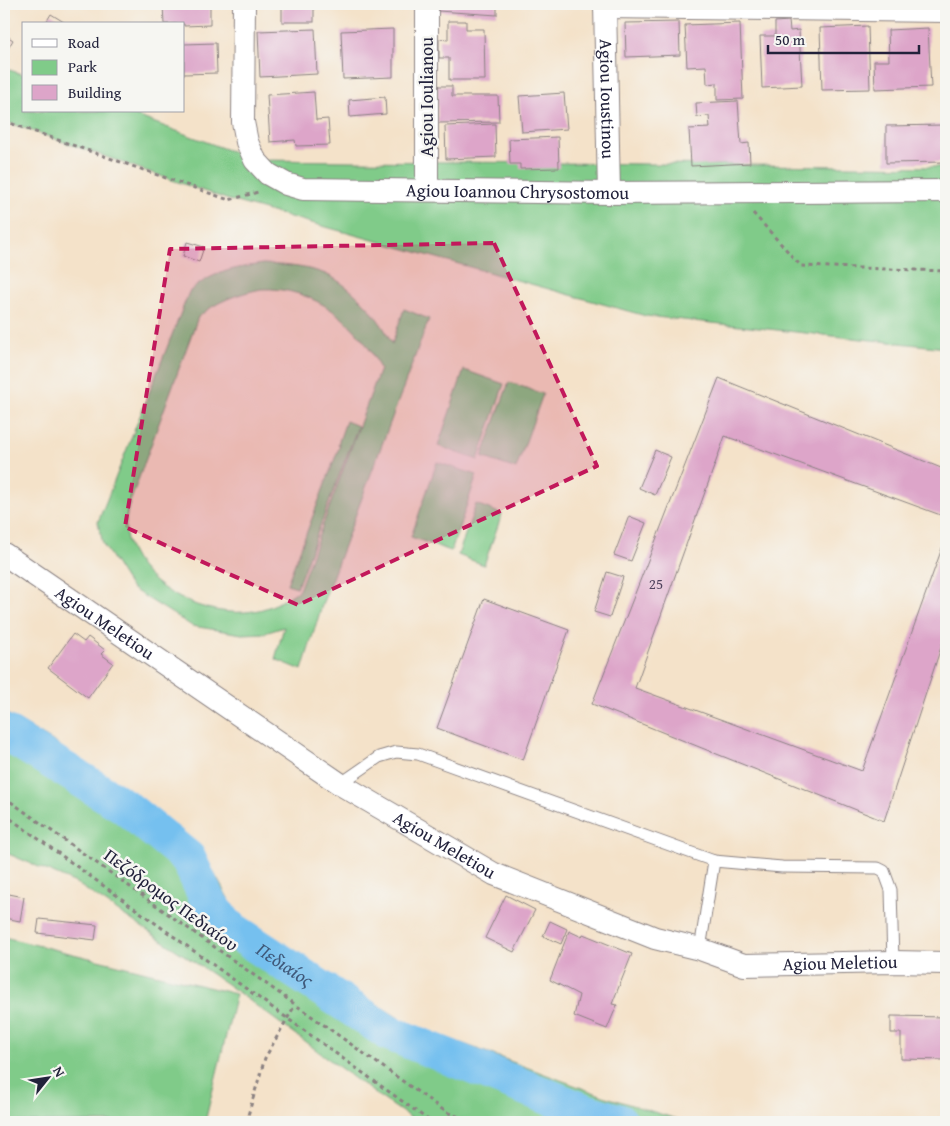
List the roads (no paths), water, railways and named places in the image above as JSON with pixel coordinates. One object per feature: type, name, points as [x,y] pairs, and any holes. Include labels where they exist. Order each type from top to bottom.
[{"type":"street","name":"Agiou Ioannou Chrysostomou","points":[[244,4],[243,122],[247,142],[255,160],[268,174],[286,184],[303,189],[609,193],[946,191]]},
{"type":"street","name":"Agiou Ioulianou","points":[[427,4],[428,190]]},
{"type":"street","points":[[605,6],[946,11]]},
{"type":"street","name":"Agiou Ioustinou","points":[[605,6],[609,193]]},
{"type":"street","name":"Agiou Meletiou","points":[[4,554],[340,784],[494,874],[655,938],[700,949],[744,965],[893,962],[946,963]]},
{"type":"lane","points":[[340,784],[379,757],[396,752],[418,754],[714,861],[782,867],[878,868],[884,871],[891,890],[893,962]]},
{"type":"lane","points":[[700,949],[714,861]]},
{"type":"waterway","name":"Πεδιαίος","points":[[4,732],[124,806],[188,858],[208,901],[227,926],[389,1033],[584,1111],[620,1122]]}]
